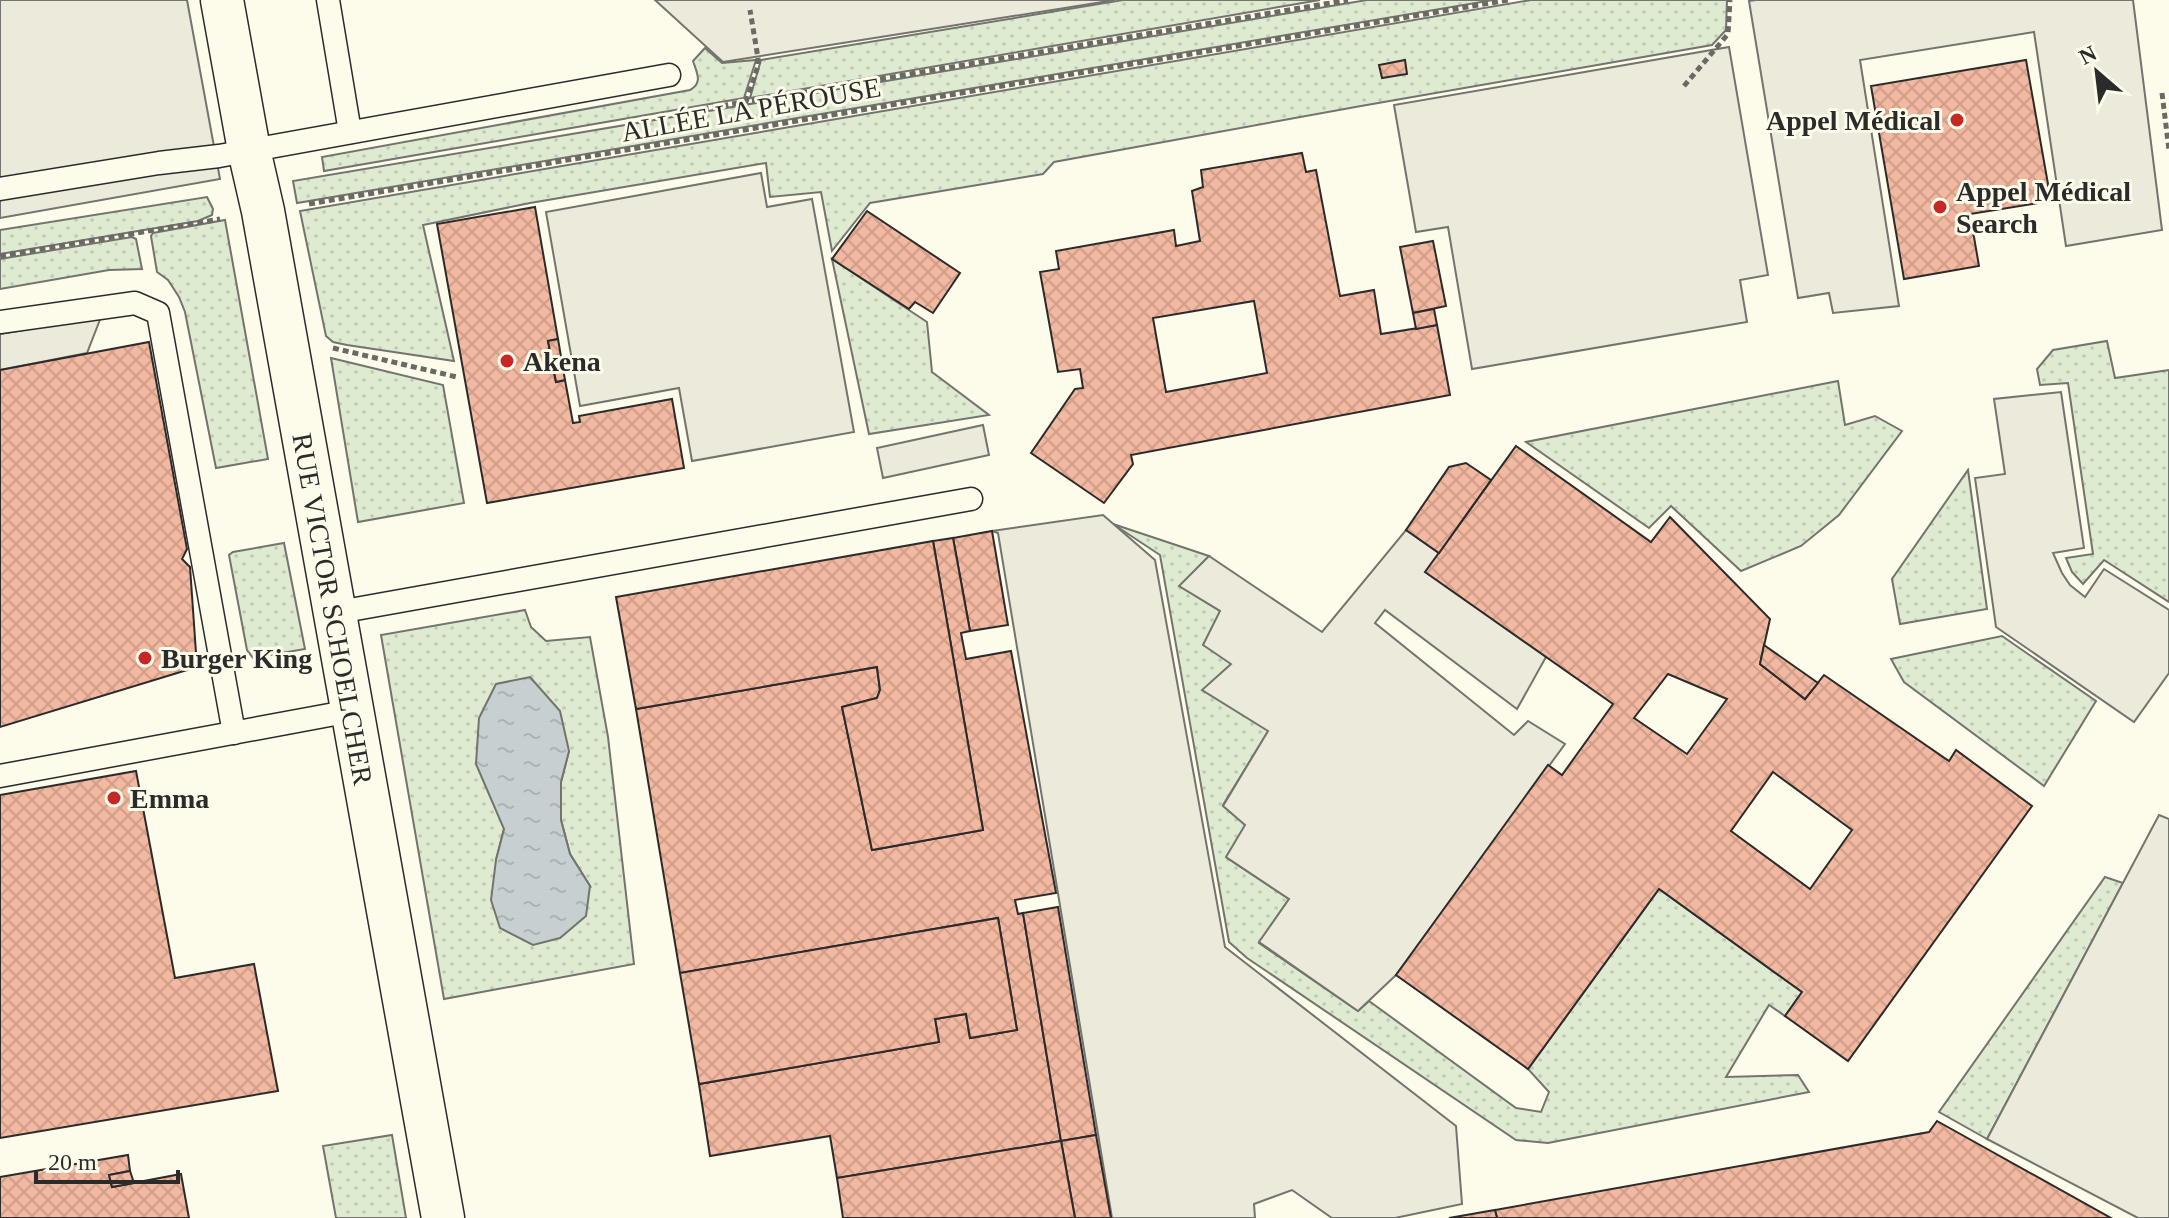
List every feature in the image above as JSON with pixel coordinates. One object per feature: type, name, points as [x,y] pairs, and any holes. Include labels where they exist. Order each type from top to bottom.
[{"type":"street","name":"RUE VICTOR SCHOELCHER","points":[[222,0],[263,211],[443,1213]]},
{"type":"lane","points":[[334,0],[328,0],[350,132]]},
{"type":"lane","points":[[0,189],[249,150],[669,75]]},
{"type":"lane","points":[[0,322],[135,303],[158,313],[234,733]]},
{"type":"lane","points":[[333,613],[971,499]]},
{"type":"lane","points":[[0,776],[351,711]]},
{"type":"path","name":"ALLÉE LA PÉROUSE","points":[[667,115],[1348,0]]},
{"type":"path","name":"ALLÉE LA PÉROUSE","points":[[0,256],[1508,0]]},
{"type":"path","points":[[1684,86],[1728,34],[1730,0]]},
{"type":"path","points":[[746,102],[758,66],[750,10]]},
{"type":"path","points":[[2162,93],[2169,150]]},
{"type":"path","points":[[320,345],[457,377]]},
{"type":"green space","points":[[1123,0],[1320,0],[750,98],[761,60]]},
{"type":"green space","points":[[1367,0],[1493,0],[297,203],[293,181]]},
{"type":"green space","points":[[1531,0],[1727,0],[1726,30],[1712,45],[1054,162],[1043,174],[870,203],[832,251],[821,192],[770,197],[766,163],[530,203],[423,225],[454,361],[347,345],[333,342],[326,336],[300,211]]},
{"type":"green space","points":[[705,48],[722,63],[756,60],[744,98],[324,171],[322,157],[690,90],[698,81],[693,61]]},
{"type":"green space","points":[[207,197],[213,209],[212,215],[198,221],[0,254],[0,230]]},
{"type":"green space","points":[[225,220],[268,459],[216,468],[185,312],[168,280],[157,272],[151,236],[153,233]]},
{"type":"green space","points":[[132,237],[136,239],[142,269],[109,270],[0,289],[0,259]]},
{"type":"green space","points":[[832,259],[927,322],[932,372],[989,415],[869,434]]},
{"type":"green space","points":[[2107,341],[2115,378],[2169,370],[2169,602],[2104,560],[2083,584],[2072,572],[2066,558],[2093,554],[2068,383],[2040,385],[2037,369],[2053,350]]},
{"type":"green space","points":[[331,358],[443,385],[464,503],[358,522]]},
{"type":"green space","points":[[1838,381],[1845,425],[1875,416],[1902,431],[1839,515],[1801,546],[1741,571],[1671,506],[1649,528],[1526,442]]},
{"type":"green space","points":[[1968,470],[1987,609],[1900,624],[1892,579]]},
{"type":"green space","points":[[1113,524],[1209,556],[1180,586],[1220,611],[1231,664],[1269,730],[1223,805],[1246,825],[1227,858],[1289,899],[1259,943],[1358,1011],[1369,1001],[1516,1108],[1541,1112],[1549,1092],[1528,1069],[1659,889],[1802,992],[1785,1016],[1769,1005],[1726,1077],[1798,1075],[1809,1092],[1548,1143],[1516,1140],[1247,958],[1229,942],[1160,555]]},
{"type":"green space","points":[[284,543],[305,649],[253,658],[247,650],[229,555]]},
{"type":"green space","points":[[525,610],[531,627],[546,641],[590,637],[608,737],[634,964],[444,999],[381,635]],"holes":[[[569,751],[561,782],[561,820],[570,854],[590,886],[496,860],[504,829]]]},
{"type":"green space","points":[[2002,636],[2096,701],[2044,786],[1904,682],[1891,659]]},
{"type":"green space","points":[[2105,877],[2123,883],[1987,1139],[1939,1112]]},
{"type":"green space","points":[[392,1135],[406,1218],[336,1218],[323,1146]]},
{"type":"shaded area","points":[[0,0],[187,0],[220,179],[0,218]]},
{"type":"shaded area","points":[[655,0],[1115,0],[723,62]]},
{"type":"shaded area","points":[[2133,0],[2162,230],[2066,246],[2034,32],[1860,60],[1899,306],[1833,313],[1829,293],[1798,298],[1749,1]]},
{"type":"shaded area","points":[[1729,47],[1768,275],[1740,280],[1747,322],[1472,369],[1448,227],[1416,232],[1394,105]]},
{"type":"shaded area","points":[[761,173],[767,207],[812,199],[854,432],[692,461],[679,388],[580,406],[546,212]]},
{"type":"shaded area","points":[[101,317],[87,353],[0,370],[0,334]]},
{"type":"shaded area","points":[[2061,392],[2084,548],[2053,553],[2062,573],[2070,585],[2085,597],[2104,569],[2169,610],[2169,673],[2134,722],[1996,627],[1975,478],[2005,474],[1994,399]]},
{"type":"shaded area","points":[[983,425],[989,455],[883,478],[877,448]]},
{"type":"shaded area","points":[[1103,515],[1155,560],[1225,947],[1456,1126],[1462,1204],[1395,1218],[1332,1218],[1292,1190],[1254,1204],[1255,1218],[1112,1218],[998,533],[992,531]]},
{"type":"shaded area","points":[[1406,530],[1439,553],[1546,657],[1517,709],[1385,610],[1375,623],[1514,735],[1528,721],[1565,744],[1396,975],[1358,1011],[1259,942],[1289,899],[1226,857],[1245,825],[1223,806],[1268,731],[1202,690],[1231,664],[1203,645],[1220,611],[1179,586],[1209,556],[1322,632]]},
{"type":"shaded area","points":[[2159,815],[2169,819],[2169,1218],[2138,1218],[1987,1139]]},
{"type":"water","points":[[530,677],[560,711],[569,751],[561,782],[561,820],[570,854],[590,886],[586,916],[560,938],[533,945],[500,928],[491,900],[504,829],[476,764],[479,718],[496,684]]},
{"type":"building","points":[[1405,60],[1407,74],[1382,78],[1379,65]]},
{"type":"building","points":[[2026,60],[2051,201],[1970,214],[1979,266],[1904,279],[1871,86]]},
{"type":"building","points":[[1302,153],[1306,172],[1316,170],[1340,296],[1374,290],[1381,334],[1437,325],[1450,395],[1131,455],[1133,464],[1104,503],[1031,453],[1075,389],[1083,388],[1080,369],[1058,372],[1040,272],[1059,269],[1056,251],[1174,230],[1176,246],[1200,241],[1192,191],[1203,187],[1201,170]],"holes":[[[1254,301],[1267,373],[1166,392],[1153,318]]]},
{"type":"building","name":"Akena","points":[[535,207],[558,339],[548,341],[556,382],[565,380],[573,423],[580,422],[579,416],[672,399],[684,468],[487,503],[437,224]]},
{"type":"building","points":[[867,211],[960,273],[933,313],[915,302],[909,309],[832,259]]},
{"type":"building","points":[[1433,241],[1446,306],[1413,313],[1400,247]]},
{"type":"building","points":[[1434,309],[1437,325],[1416,329],[1413,313]]},
{"type":"building","points":[[558,339],[565,380],[556,382],[548,341]]},
{"type":"building","points":[[149,342],[187,549],[182,559],[190,567],[197,667],[0,727],[0,370]]},
{"type":"building","points":[[1516,446],[1651,542],[1670,517],[1770,619],[1760,664],[1805,699],[1824,675],[1949,761],[1956,750],[2032,806],[1848,1061],[1785,1016],[1802,992],[1659,889],[1528,1069],[1396,975],[1548,765],[1562,775],[1613,704],[1425,572]],"holes":[[[1668,674],[1727,699],[1687,754],[1634,718]],[[1773,772],[1852,830],[1810,889],[1731,831]]]},
{"type":"building","points":[[1466,463],[1491,480],[1439,553],[1406,530],[1449,467]]},
{"type":"building","points":[[992,531],[1008,625],[970,631],[953,538]]},
{"type":"building","points":[[953,538],[970,631],[961,633],[966,659],[1011,651],[1056,893],[1015,900],[1018,914],[1023,913],[1061,1141],[837,1178],[830,1136],[710,1156],[699,1084],[939,1042],[935,1019],[966,1014],[970,1038],[1017,1030],[998,918],[680,973],[636,709],[877,667],[880,690],[877,698],[842,707],[872,850],[983,830],[933,541]]},
{"type":"building","points":[[933,541],[983,830],[872,850],[842,707],[877,698],[880,690],[877,667],[636,709],[616,597]]},
{"type":"building","points":[[1764,645],[1818,683],[1805,699],[1760,664]]},
{"type":"building","points":[[136,771],[175,978],[254,964],[278,1091],[0,1138],[0,795]]},
{"type":"building","points":[[1058,907],[1096,1135],[1061,1141],[1023,913]]},
{"type":"building","points":[[998,918],[1017,1030],[970,1038],[966,1014],[935,1019],[939,1042],[699,1084],[680,973]]},
{"type":"building","points":[[1937,1121],[2111,1218],[1497,1218],[1495,1210],[1929,1132]]},
{"type":"building","points":[[1096,1135],[1111,1218],[1075,1218],[1061,1141]]},
{"type":"building","points":[[1061,1141],[1075,1218],[843,1218],[837,1178]]},
{"type":"building","points":[[128,1155],[130,1171],[109,1175],[112,1187],[181,1174],[189,1218],[0,1218],[0,1177]]},
{"type":"building","points":[[130,1171],[134,1183],[112,1187],[109,1175]]},
{"type":"building","points":[[1495,1210],[1497,1218],[1449,1218]]},
{"type":"place","name":"Appel Médical","points":[[1957,120]]},
{"type":"place","name":"Appel Médical Search","points":[[1940,207]]},
{"type":"place","name":"Akena","points":[[507,361]]},
{"type":"place","name":"Burger King","points":[[145,658]]},
{"type":"place","name":"Emma","points":[[114,798]]}]
